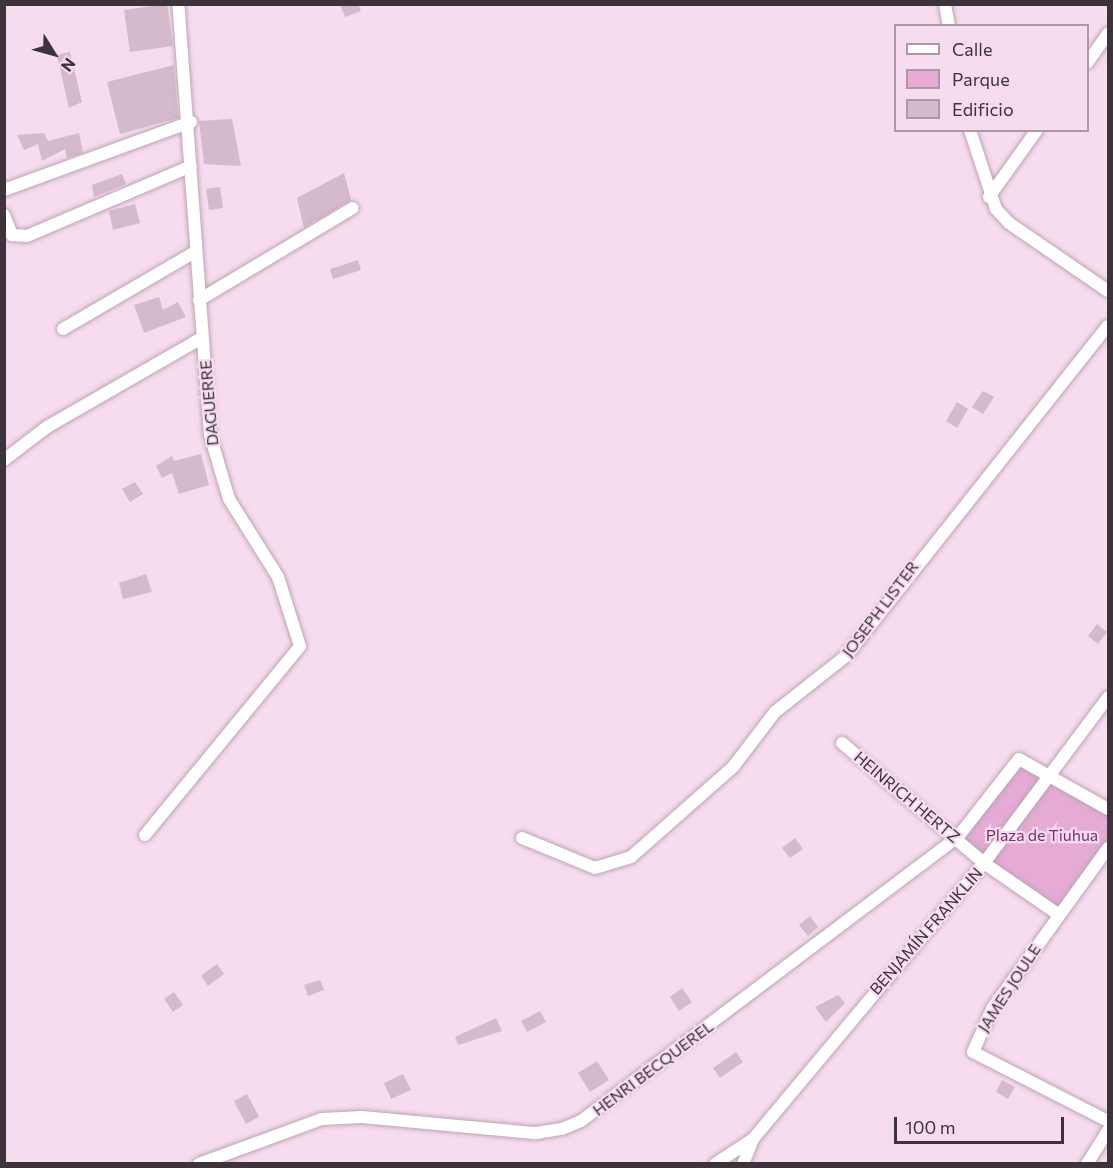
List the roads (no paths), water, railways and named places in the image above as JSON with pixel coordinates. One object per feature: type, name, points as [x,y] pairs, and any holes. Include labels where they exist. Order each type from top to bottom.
[{"type":"street","name":"DAGUERRE","points":[[145,835],[300,646],[278,577],[229,499],[215,459],[195,252],[191,122],[178,4]]},
{"type":"street","points":[[945,4],[949,24]]},
{"type":"street","points":[[1089,61],[1108,33]]},
{"type":"street","points":[[4,190],[191,122]]},
{"type":"street","points":[[971,132],[990,197],[1010,224],[1108,291]]},
{"type":"street","points":[[990,197],[1035,132]]},
{"type":"street","points":[[4,215],[12,235],[27,236],[191,166]]},
{"type":"street","points":[[199,300],[353,208]]},
{"type":"street","points":[[63,329],[195,252]]},
{"type":"street","name":"JOSEPH LISTER","points":[[522,838],[595,868],[631,857],[733,767],[775,712],[846,656],[1108,326]]},
{"type":"street","points":[[4,460],[47,427],[202,338]]},
{"type":"street","name":"BENJAMÍN FRANKLIN","points":[[743,1164],[753,1139],[984,863],[1048,774],[1108,697]]},
{"type":"street","name":"HEINRICH HERTZ","points":[[842,743],[984,863],[1059,915]]},
{"type":"street","name":"HENRI BECQUEREL","points":[[199,1164],[322,1119],[362,1117],[536,1133],[581,1121],[957,838],[1018,759],[1048,774]]},
{"type":"street","points":[[1048,774],[1108,810]]},
{"type":"street","name":"JAMES JOULE","points":[[1108,849],[992,1009],[973,1052],[1108,1121]]},
{"type":"street","points":[[1087,1164],[1108,1130]]},
{"type":"street","points":[[714,1164],[753,1139]]},
{"type":"park label","name":"Plaza de Tiuhua","points":[[1042,835]]}]
